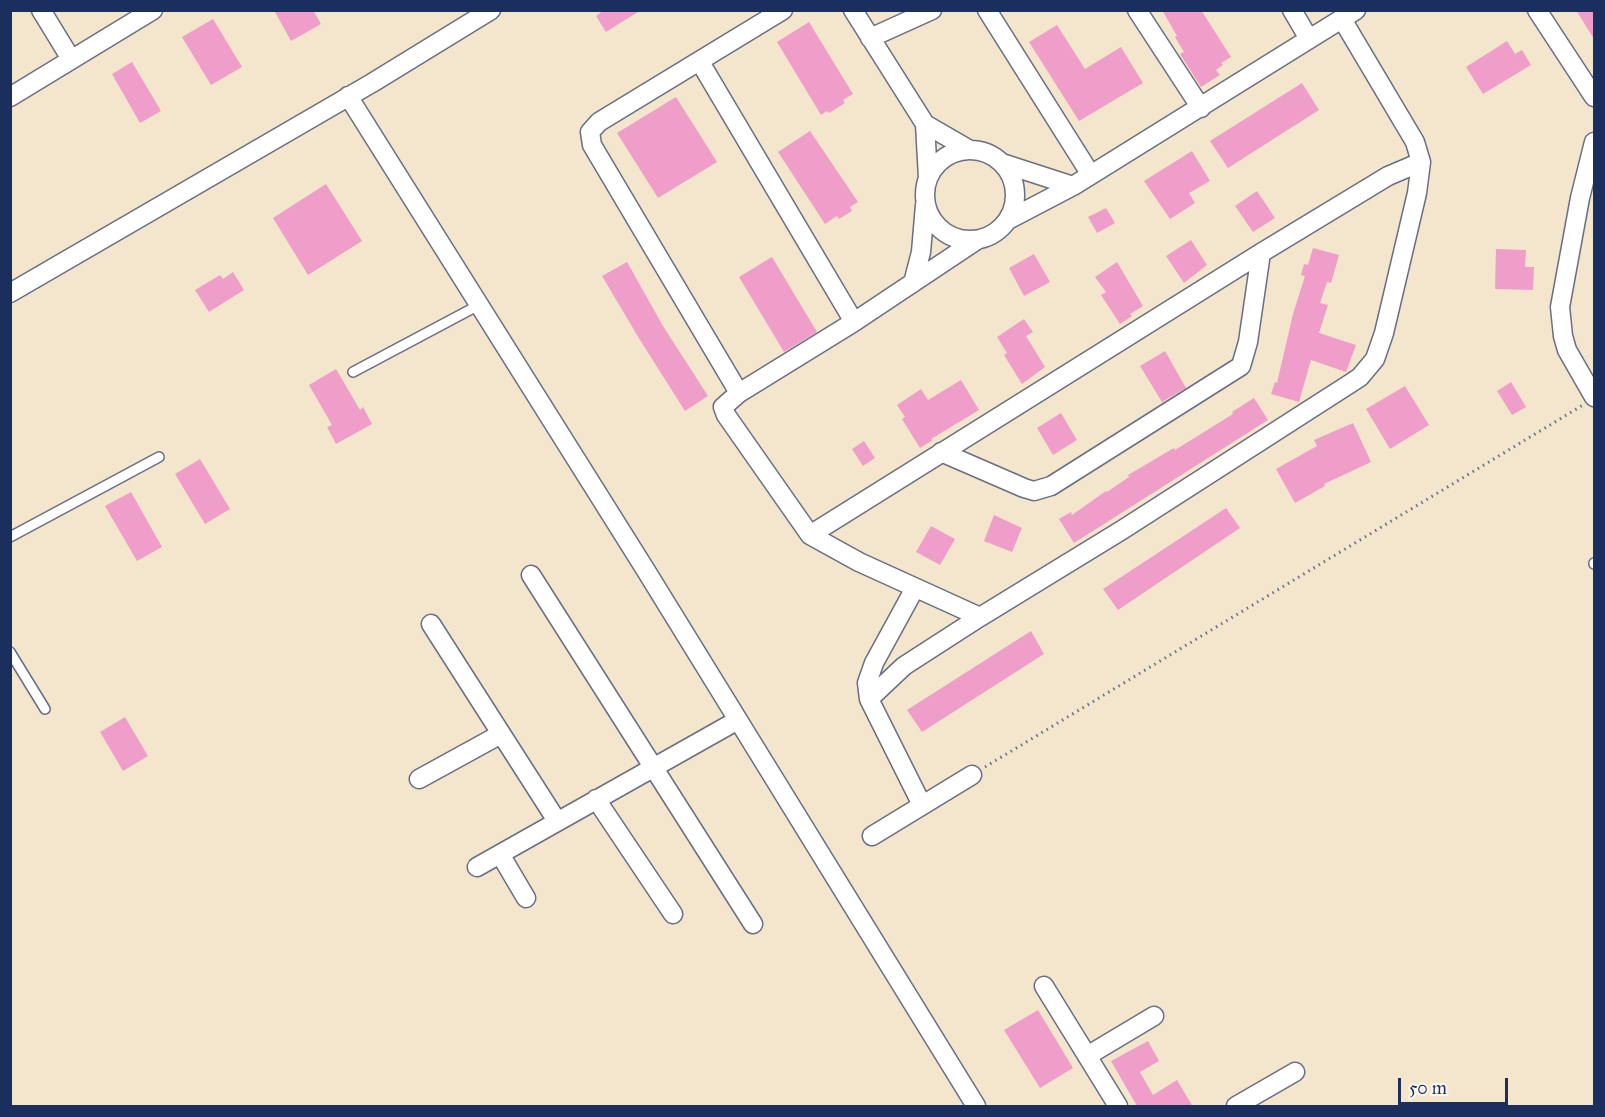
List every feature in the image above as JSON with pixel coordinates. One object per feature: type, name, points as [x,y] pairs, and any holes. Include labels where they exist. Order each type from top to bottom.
[{"type":"street","points":[[41,10],[71,59]]},
{"type":"street","points":[[10,97],[153,10]]},
{"type":"street","points":[[10,293],[491,10]]},
{"type":"street","points":[[739,393],[592,145],[590,132],[599,122],[783,10]]},
{"type":"street","points":[[853,10],[925,124],[970,150],[993,156],[1002,163],[1009,171],[1016,190],[1015,201],[1008,220],[1000,230],[977,240],[854,322],[739,393],[723,407],[810,535],[859,562],[980,617]]},
{"type":"street","points":[[870,38],[932,10]]},
{"type":"street","points":[[987,10],[1091,175]]},
{"type":"street","points":[[1137,10],[1201,108]]},
{"type":"street","points":[[1292,10],[1309,39]]},
{"type":"street","points":[[1537,10],[1594,97]]},
{"type":"street","points":[[869,699],[904,666],[1142,518],[1360,377],[1375,359],[1384,333],[1417,193],[1421,162],[1415,142],[1349,15],[1073,186],[1008,220]]},
{"type":"street","points":[[700,62],[854,322]]},
{"type":"street","points":[[348,96],[738,720],[976,1107]]},
{"type":"street","points":[[913,283],[921,252],[925,190],[928,178],[925,124]]},
{"type":"street","points":[[1589,400],[1567,350],[1560,307],[1580,198],[1594,142]]},
{"type":"street","points":[[928,178],[945,158],[957,152],[970,150]]},
{"type":"street","points":[[810,535],[1261,253],[1388,176],[1421,162]]},
{"type":"street","points":[[1002,163],[1073,186]]},
{"type":"street","points":[[925,202],[934,224],[943,232],[960,239],[977,240]]},
{"type":"street","points":[[941,452],[1014,485],[1034,491],[1051,486],[1071,474],[1242,366],[1248,342],[1261,253]]},
{"type":"street","points":[[531,574],[655,766],[753,924]]},
{"type":"street","points":[[915,588],[870,674],[867,692],[922,805]]},
{"type":"street","points":[[431,624],[557,821]]},
{"type":"street","points":[[477,867],[738,720]]},
{"type":"street","points":[[419,779],[501,734]]},
{"type":"street","points":[[872,836],[972,775]]},
{"type":"street","points":[[596,799],[673,914]]},
{"type":"street","points":[[500,854],[526,898]]},
{"type":"street","points":[[1044,986],[1118,1107]]},
{"type":"street","points":[[1087,1056],[1154,1016]]},
{"type":"street","points":[[1236,1107],[1295,1072]]},
{"type":"lane","points":[[353,372],[479,305]]},
{"type":"lane","points":[[10,537],[159,457]]},
{"type":"lane","points":[[10,652],[45,709]]},
{"type":"path","points":[[972,775],[1589,400]]},
{"type":"building","points":[[274,10],[313,10],[321,24],[291,41]]},
{"type":"building","points":[[604,10],[641,10],[606,32],[596,16]]},
{"type":"building","points":[[1162,10],[1201,10],[1231,57],[1221,63],[1223,65],[1216,70],[1220,75],[1201,87],[1180,54],[1184,52]]},
{"type":"building","points":[[1576,10],[1594,10],[1594,39]]},
{"type":"building","points":[[213,19],[242,67],[211,85],[182,37]]},
{"type":"building","points":[[809,22],[853,94],[843,100],[845,103],[821,115],[777,42]]},
{"type":"building","points":[[1057,25],[1085,69],[1121,47],[1143,83],[1079,121],[1029,42]]},
{"type":"building","points":[[1507,41],[1515,54],[1522,50],[1531,65],[1483,94],[1466,67]]},
{"type":"building","points":[[132,62],[161,111],[140,123],[112,74]]},
{"type":"building","points":[[1302,83],[1319,110],[1228,168],[1210,141]]},
{"type":"building","points":[[676,97],[717,162],[658,198],[617,133]]},
{"type":"building","points":[[810,131],[858,202],[850,207],[852,211],[839,219],[837,216],[825,224],[778,152]]},
{"type":"building","points":[[1192,151],[1210,181],[1189,193],[1195,203],[1170,219],[1144,181]]},
{"type":"building","points":[[326,184],[362,241],[308,275],[273,218]]},
{"type":"building","points":[[1257,191],[1275,218],[1253,232],[1235,206]]},
{"type":"building","points":[[1106,208],[1115,223],[1097,233],[1088,217]]},
{"type":"building","points":[[1191,240],[1207,265],[1184,283],[1166,256]]},
{"type":"building","points":[[1313,248],[1339,255],[1331,283],[1327,282],[1320,303],[1328,305],[1319,333],[1356,345],[1346,372],[1311,360],[1299,402],[1271,394],[1275,382],[1277,383],[1293,314],[1305,276],[1301,275],[1304,264],[1308,265]]},
{"type":"building","points":[[1496,249],[1526,250],[1525,267],[1534,267],[1533,290],[1495,289]]},
{"type":"building","points":[[1034,254],[1050,282],[1024,296],[1009,268]]},
{"type":"building","points":[[772,257],[817,332],[784,352],[739,277]]},
{"type":"building","points":[[627,262],[663,326],[708,396],[685,411],[602,276]]},
{"type":"building","points":[[1117,262],[1143,306],[1120,324],[1101,295],[1106,292],[1095,277]]},
{"type":"building","points":[[233,272],[244,290],[209,312],[195,290],[220,275],[223,279]]},
{"type":"building","points":[[1024,319],[1033,332],[1026,336],[1045,367],[1022,384],[1004,355],[1007,353],[997,337]]},
{"type":"building","points":[[1165,351],[1186,388],[1162,402],[1140,366]]},
{"type":"building","points":[[336,369],[360,410],[363,407],[372,424],[336,444],[327,427],[332,425],[309,385]]},
{"type":"building","points":[[961,380],[979,410],[920,448],[902,419],[905,417],[897,405],[921,389],[928,400]]},
{"type":"building","points":[[1511,382],[1526,407],[1512,415],[1497,391]]},
{"type":"building","points":[[1405,386],[1429,425],[1390,449],[1366,409]]},
{"type":"building","points":[[1254,398],[1268,420],[1074,543],[1059,519],[1071,512],[1072,515],[1129,477],[1128,475],[1174,448],[1175,450],[1233,414],[1232,412]]},
{"type":"building","points":[[1061,413],[1077,440],[1053,455],[1037,428]]},
{"type":"building","points":[[1353,423],[1371,462],[1324,484],[1325,486],[1295,503],[1276,469],[1317,446],[1314,440]]},
{"type":"building","points":[[864,441],[875,458],[863,466],[852,449]]},
{"type":"building","points":[[200,459],[230,509],[205,524],[175,474]]},
{"type":"building","points":[[131,492],[162,547],[137,561],[105,506]]},
{"type":"building","points":[[1226,508],[1240,528],[1118,610],[1103,589]]},
{"type":"building","points":[[994,515],[1022,528],[1012,552],[984,541]]},
{"type":"building","points":[[931,526],[955,539],[940,565],[916,552]]},
{"type":"building","points":[[1031,631],[1044,654],[922,732],[907,710]]},
{"type":"building","points":[[125,717],[148,756],[123,771],[100,732]]},
{"type":"building","points":[[1038,1010],[1073,1068],[1040,1088],[1004,1030]]},
{"type":"building","points":[[1148,1041],[1159,1061],[1140,1072],[1153,1095],[1177,1080],[1193,1107],[1135,1107],[1137,1106],[1111,1061]]}]
